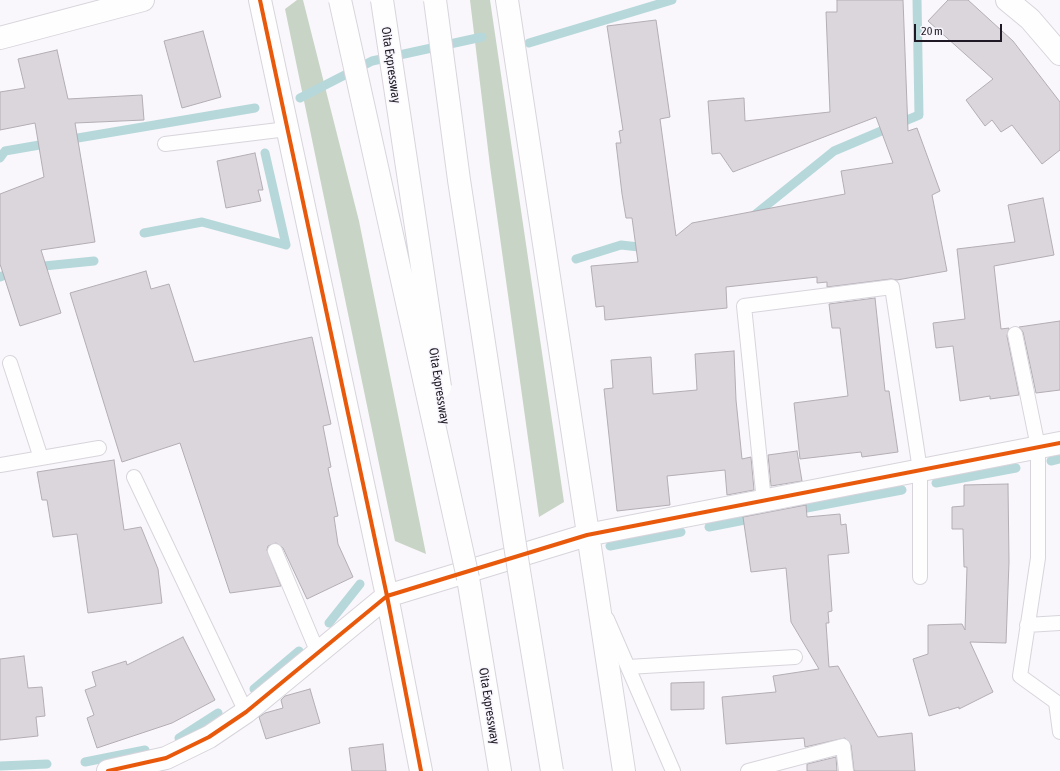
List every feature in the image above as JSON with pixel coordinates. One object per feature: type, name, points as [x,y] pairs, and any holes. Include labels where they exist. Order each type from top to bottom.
[{"type":"main road","points":[[0,38],[143,0]]},
{"type":"main road","points":[[260,0],[387,596],[421,771]]},
{"type":"main road","points":[[340,0],[468,578]]},
{"type":"main road","name":"Oita Expressway","points":[[382,0],[468,578],[500,771]]},
{"type":"main road","points":[[435,0],[465,218],[519,570],[552,771]]},
{"type":"main road","points":[[507,0],[624,771]]},
{"type":"main road","points":[[1007,0],[1030,19],[1060,54]]},
{"type":"main road","points":[[108,771],[166,758],[209,738],[246,712],[387,596],[587,535],[1038,446],[1060,443]]},
{"type":"lane","points":[[165,144],[287,128]]},
{"type":"lane","points":[[764,501],[744,306],[892,287],[920,470],[920,577]]},
{"type":"lane","points":[[1015,334],[1038,446],[1038,558],[1020,676],[1056,702],[1060,732]]},
{"type":"lane","points":[[10,362],[41,458]]},
{"type":"lane","points":[[0,465],[99,448]]},
{"type":"lane","points":[[134,478],[246,712]]},
{"type":"lane","points":[[275,551],[318,653]]},
{"type":"lane","points":[[596,593],[673,771]]},
{"type":"lane","points":[[1027,625],[1060,624]]},
{"type":"lane","points":[[628,667],[795,657]]},
{"type":"lane","points":[[748,771],[843,746],[846,771]]},
{"type":"green space","points":[[297,0],[303,0],[359,221],[426,554],[395,541],[285,9]]},
{"type":"green space","points":[[470,0],[490,0],[564,502],[539,517],[490,166]]},
{"type":"building","points":[[837,0],[903,0],[908,131],[917,128],[940,191],[932,195],[947,271],[897,280],[891,279],[827,287],[827,282],[817,283],[817,277],[726,287],[727,308],[605,320],[604,306],[596,307],[591,266],[638,262],[632,218],[626,218],[622,194],[616,143],[621,143],[619,131],[623,130],[607,26],[656,20],[670,117],[660,119],[676,236],[692,223],[845,194],[841,171],[893,163],[876,117],[733,172],[720,153],[712,154],[708,101],[744,98],[745,121],[830,112],[826,12],[837,12]]},
{"type":"building","points":[[948,0],[968,0],[1013,41],[1060,102],[1060,150],[1042,164],[1012,125],[1001,132],[992,120],[985,126],[966,100],[993,79],[928,21]]},
{"type":"building","points":[[203,31],[221,97],[182,108],[164,41]]},
{"type":"building","points":[[57,50],[68,99],[142,95],[144,120],[75,123],[95,242],[41,250],[61,313],[20,326],[0,264],[0,194],[44,177],[35,123],[0,130],[0,92],[25,88],[18,59]]},
{"type":"building","points":[[255,153],[263,190],[258,190],[261,201],[226,208],[217,161]]},
{"type":"building","points":[[1043,198],[1054,255],[994,266],[1001,329],[1009,328],[1007,336],[1019,395],[990,399],[990,396],[960,401],[953,346],[936,348],[933,323],[965,319],[957,249],[1015,242],[1008,205]]},
{"type":"building","points":[[146,271],[151,289],[169,284],[194,362],[312,337],[331,424],[323,426],[331,467],[328,468],[338,516],[334,517],[338,544],[353,577],[307,599],[283,548],[276,543],[268,546],[267,550],[281,586],[230,593],[180,443],[122,462],[70,293]]},
{"type":"building","points":[[875,298],[885,391],[889,391],[898,452],[862,457],[861,452],[800,459],[794,403],[848,396],[840,328],[832,328],[829,304]]},
{"type":"building","points":[[1060,321],[1060,390],[1036,393],[1023,332],[1019,327]]},
{"type":"building","points":[[734,351],[736,400],[742,459],[751,457],[754,490],[727,495],[725,470],[667,476],[670,505],[617,511],[604,389],[613,388],[611,360],[651,357],[653,394],[697,390],[695,354]]},
{"type":"building","points":[[797,451],[802,481],[771,486],[768,455]]},
{"type":"building","points":[[114,460],[124,530],[141,527],[158,569],[162,603],[88,613],[77,534],[53,537],[47,500],[42,500],[37,472]]},
{"type":"building","points":[[1008,484],[1009,562],[1006,643],[970,642],[993,692],[959,709],[959,707],[929,716],[913,659],[928,654],[928,625],[962,624],[965,630],[967,567],[964,567],[963,529],[952,529],[952,507],[964,506],[964,485]]},
{"type":"building","points":[[806,505],[807,517],[840,514],[841,525],[846,524],[849,553],[828,555],[832,611],[828,612],[829,623],[826,623],[829,667],[838,666],[878,737],[912,733],[915,771],[854,771],[851,745],[845,738],[805,747],[804,738],[726,744],[722,697],[776,692],[773,676],[819,669],[791,622],[786,568],[751,572],[743,517]]},
{"type":"building","points":[[183,637],[215,700],[172,723],[97,748],[87,718],[94,715],[85,690],[96,686],[92,672],[126,661],[127,665]]},
{"type":"building","points":[[24,656],[28,688],[42,687],[45,716],[36,717],[38,736],[0,740],[0,659]]},
{"type":"building","points":[[704,682],[704,709],[671,710],[671,683]]},
{"type":"building","points":[[310,689],[320,723],[266,739],[259,717],[265,713],[283,708],[281,700],[285,696]]},
{"type":"building","points":[[383,744],[386,771],[352,771],[349,748]]},
{"type":"building","points":[[836,757],[837,771],[807,771],[807,764]]},
{"type":"waterway","points":[[529,43],[672,0]]},
{"type":"waterway","points":[[752,217],[834,151],[919,115],[917,0]]},
{"type":"waterway","points":[[300,98],[372,61],[482,37]]},
{"type":"waterway","points":[[66,140],[255,108]]},
{"type":"waterway","points":[[0,158],[5,151],[51,143]]},
{"type":"waterway","points":[[144,233],[202,222],[286,245],[265,153]]},
{"type":"waterway","points":[[576,259],[621,245],[648,248]]},
{"type":"waterway","points":[[34,267],[94,261]]},
{"type":"waterway","points":[[0,277],[14,271]]},
{"type":"waterway","points":[[1051,461],[1060,459]]},
{"type":"waterway","points":[[936,483],[1016,468]]},
{"type":"waterway","points":[[796,510],[902,490]]},
{"type":"waterway","points":[[709,527],[755,518]]},
{"type":"waterway","points":[[610,546],[681,532]]},
{"type":"waterway","points":[[329,623],[360,584]]},
{"type":"waterway","points":[[254,689],[299,651]]},
{"type":"waterway","points":[[179,738],[218,713]]},
{"type":"waterway","points":[[85,762],[145,750]]},
{"type":"waterway","points":[[0,766],[47,764]]},
{"type":"cycle path","points":[[260,0],[387,596],[421,771]]},
{"type":"cycle path","points":[[108,771],[166,758],[209,737],[246,712],[387,596],[587,535],[1060,443]]}]
